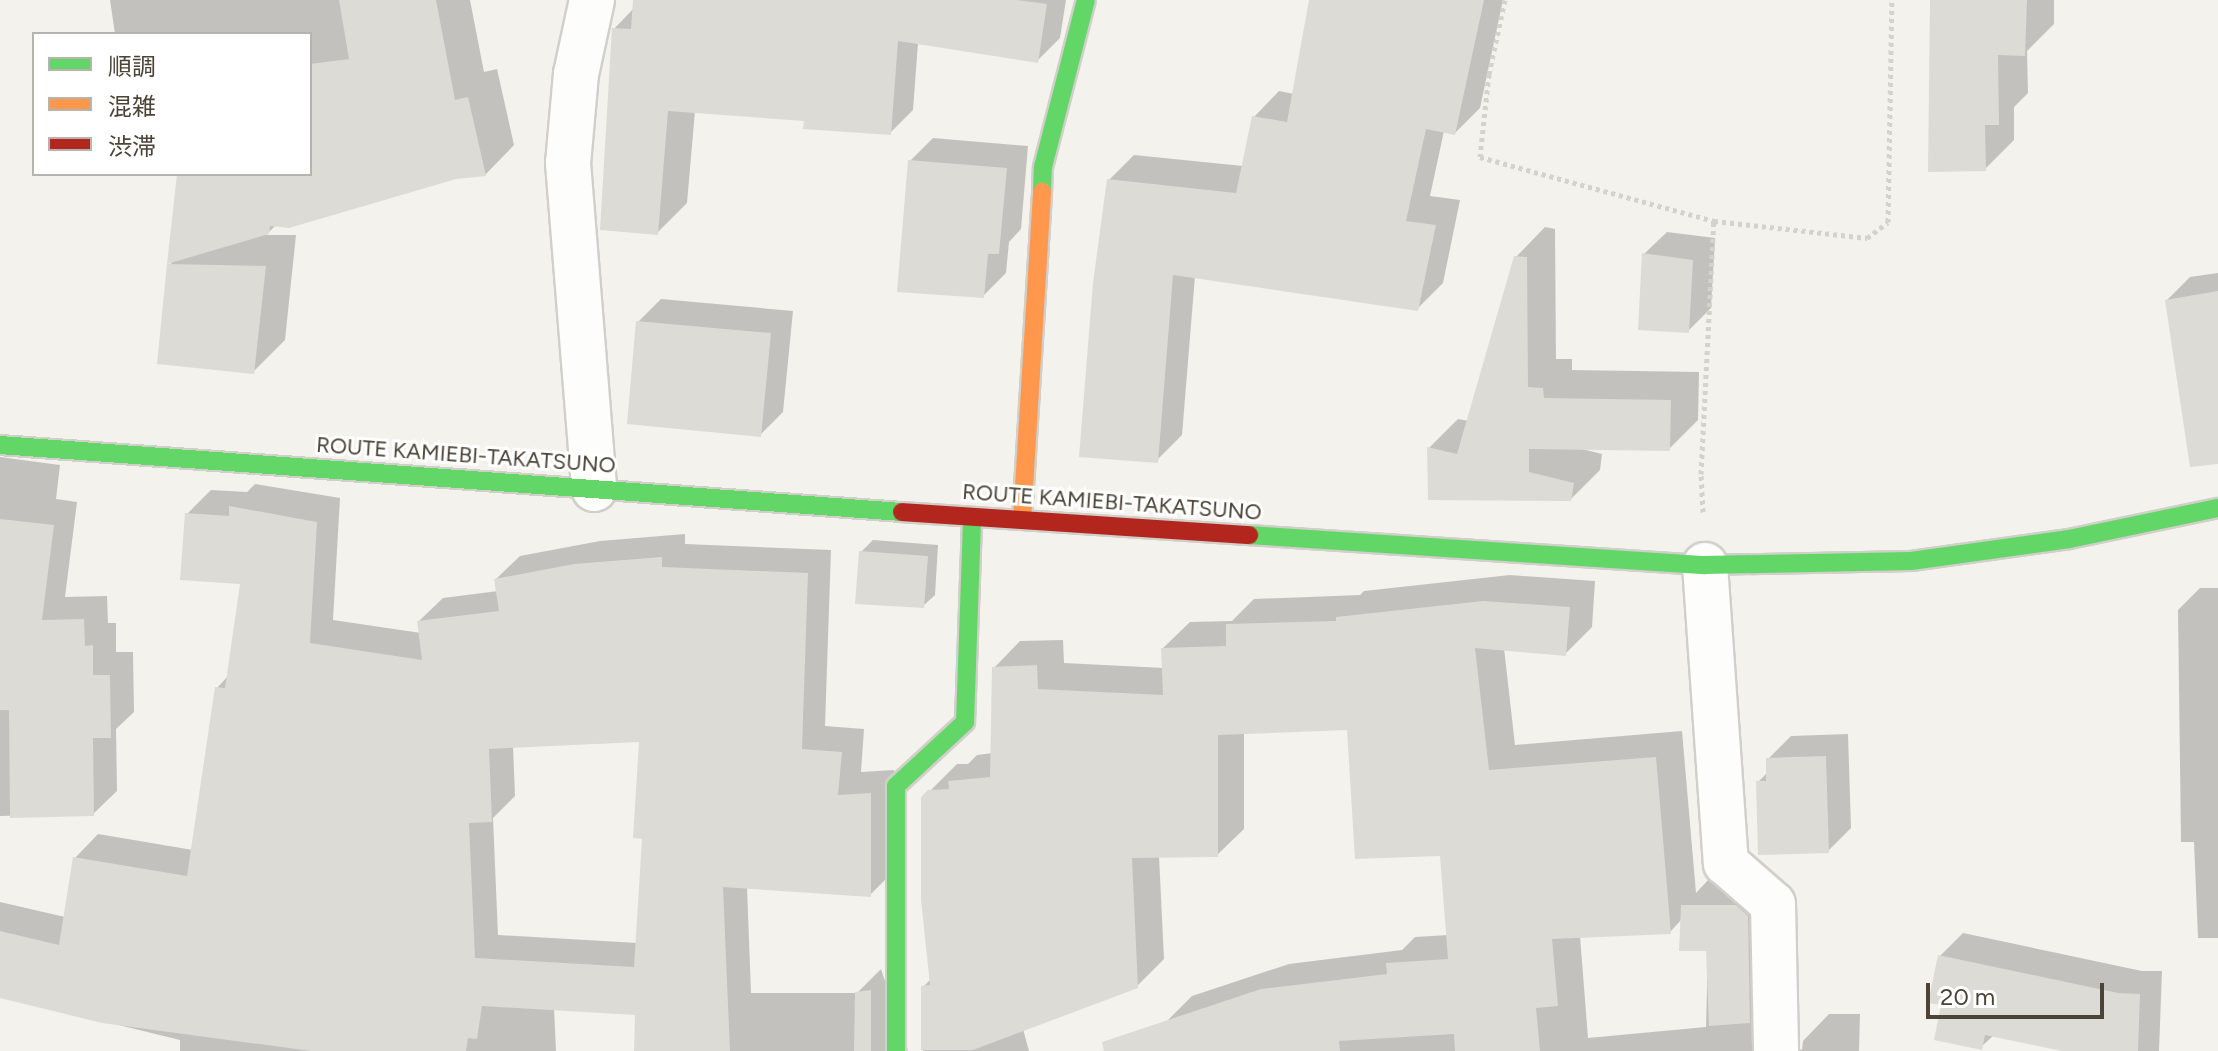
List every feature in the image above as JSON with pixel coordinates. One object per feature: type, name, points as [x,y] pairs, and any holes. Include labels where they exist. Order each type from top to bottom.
[{"type":"main road","points":[[1022,520],[1043,167],[1086,0]]},
{"type":"main road","name":"ROUTE KAMIEBI-TAKATSUNO","points":[[0,445],[972,517],[1705,565],[1911,561],[2069,539],[2218,508]]},
{"type":"main road","points":[[896,1051],[896,786],[965,722],[972,517]]},
{"type":"street","points":[[592,0],[576,74],[568,163],[594,489]]},
{"type":"street","points":[[1705,565],[1726,863],[1773,904],[1776,1051]]},
{"type":"path","points":[[1505,0],[1489,74],[1480,157],[1714,221],[1867,238],[1888,222],[1892,0]]},
{"type":"path","points":[[1705,565],[1701,474],[1714,221]]},
{"type":"building","points":[[339,0],[436,0],[455,100],[468,97],[486,176],[456,179],[289,228],[270,226],[269,234],[167,264],[177,176],[312,176],[312,64],[349,59]]},
{"type":"building","points":[[633,0],[1017,0],[1047,4],[1038,63],[898,41],[891,135],[803,129],[804,121],[668,111],[658,235],[600,230],[612,28],[631,29]]},
{"type":"building","points":[[1309,0],[1484,0],[1455,135],[1426,129],[1406,221],[1436,225],[1418,311],[1173,275],[1158,463],[1079,457],[1093,283],[1107,179],[1236,193],[1252,116],[1287,122]]},
{"type":"building","points":[[1930,0],[2027,0],[2025,56],[1998,55],[1999,125],[1985,125],[1986,171],[1928,172]]},
{"type":"building","points":[[908,160],[1007,168],[999,254],[988,254],[984,298],[897,292]]},
{"type":"building","points":[[1642,253],[1693,260],[1689,333],[1638,330]]},
{"type":"building","points":[[1514,256],[1527,257],[1528,387],[1543,388],[1544,398],[1671,400],[1670,451],[1529,449],[1529,472],[1574,483],[1571,501],[1428,500],[1427,447],[1457,454]]},
{"type":"building","points":[[167,264],[266,266],[254,374],[157,364]]},
{"type":"building","points":[[2218,291],[2218,464],[2190,467],[2165,300]]},
{"type":"building","points":[[636,321],[771,333],[761,437],[627,424]]},
{"type":"building","points":[[229,506],[317,522],[310,643],[422,660],[417,621],[499,611],[494,579],[574,564],[662,557],[662,567],[808,573],[802,749],[842,752],[838,795],[871,793],[871,897],[723,887],[730,1051],[634,1051],[635,1015],[482,1006],[477,1039],[468,1038],[466,1051],[311,1051],[102,1023],[0,998],[0,931],[59,945],[73,857],[187,876],[215,687],[225,688],[240,584],[180,580],[185,513],[229,516]],"holes":[[[639,742],[633,838],[642,839],[634,967],[475,958],[469,823],[492,822],[489,749]]]},
{"type":"building","points":[[0,519],[54,525],[42,620],[84,619],[85,646],[93,645],[93,675],[110,675],[111,738],[93,738],[94,816],[10,818],[9,710],[0,710]]},
{"type":"building","points":[[859,551],[928,556],[924,608],[855,604]]},
{"type":"building","points":[[1483,601],[1570,607],[1566,656],[1475,648],[1489,770],[1656,757],[1671,934],[1552,939],[1558,1006],[1536,1008],[1540,1051],[1455,1051],[1454,1034],[1339,1041],[1340,1051],[1104,1051],[1102,1042],[1261,989],[1387,974],[1386,963],[1448,959],[1440,856],[1355,859],[1347,730],[1218,735],[1218,857],[1132,858],[1138,988],[973,1050],[921,1050],[921,986],[930,985],[921,900],[921,797],[928,790],[949,789],[948,781],[990,777],[992,667],[1037,665],[1038,689],[1163,695],[1161,648],[1226,646],[1226,624],[1336,621],[1336,617]]},
{"type":"building","points":[[1826,756],[1829,853],[1758,855],[1756,781],[1766,781],[1766,758]]},
{"type":"building","points":[[1681,905],[1736,905],[1748,916],[1750,1023],[1709,1026],[1706,951],[1679,951]]},
{"type":"building","points":[[1938,955],[2118,993],[2140,994],[2138,1051],[2062,1051],[1985,1035],[1982,1050],[1934,1040],[1941,1005],[1928,1003]]},
{"type":"building","points":[[871,990],[871,1051],[854,1051],[855,992]]},
{"type":"traffic: fast","points":[[1042,192],[1043,167],[1086,0]]},
{"type":"traffic: fast","points":[[0,445],[902,512]]},
{"type":"traffic: fast","points":[[1249,535],[1705,565],[1911,561],[2069,539],[2218,508]]},
{"type":"traffic: fast","points":[[896,1051],[896,786],[965,722],[972,517]]},
{"type":"traffic: slow","points":[[1022,520],[1042,192]]},
{"type":"traffic: jam","points":[[902,512],[1249,535]]}]
